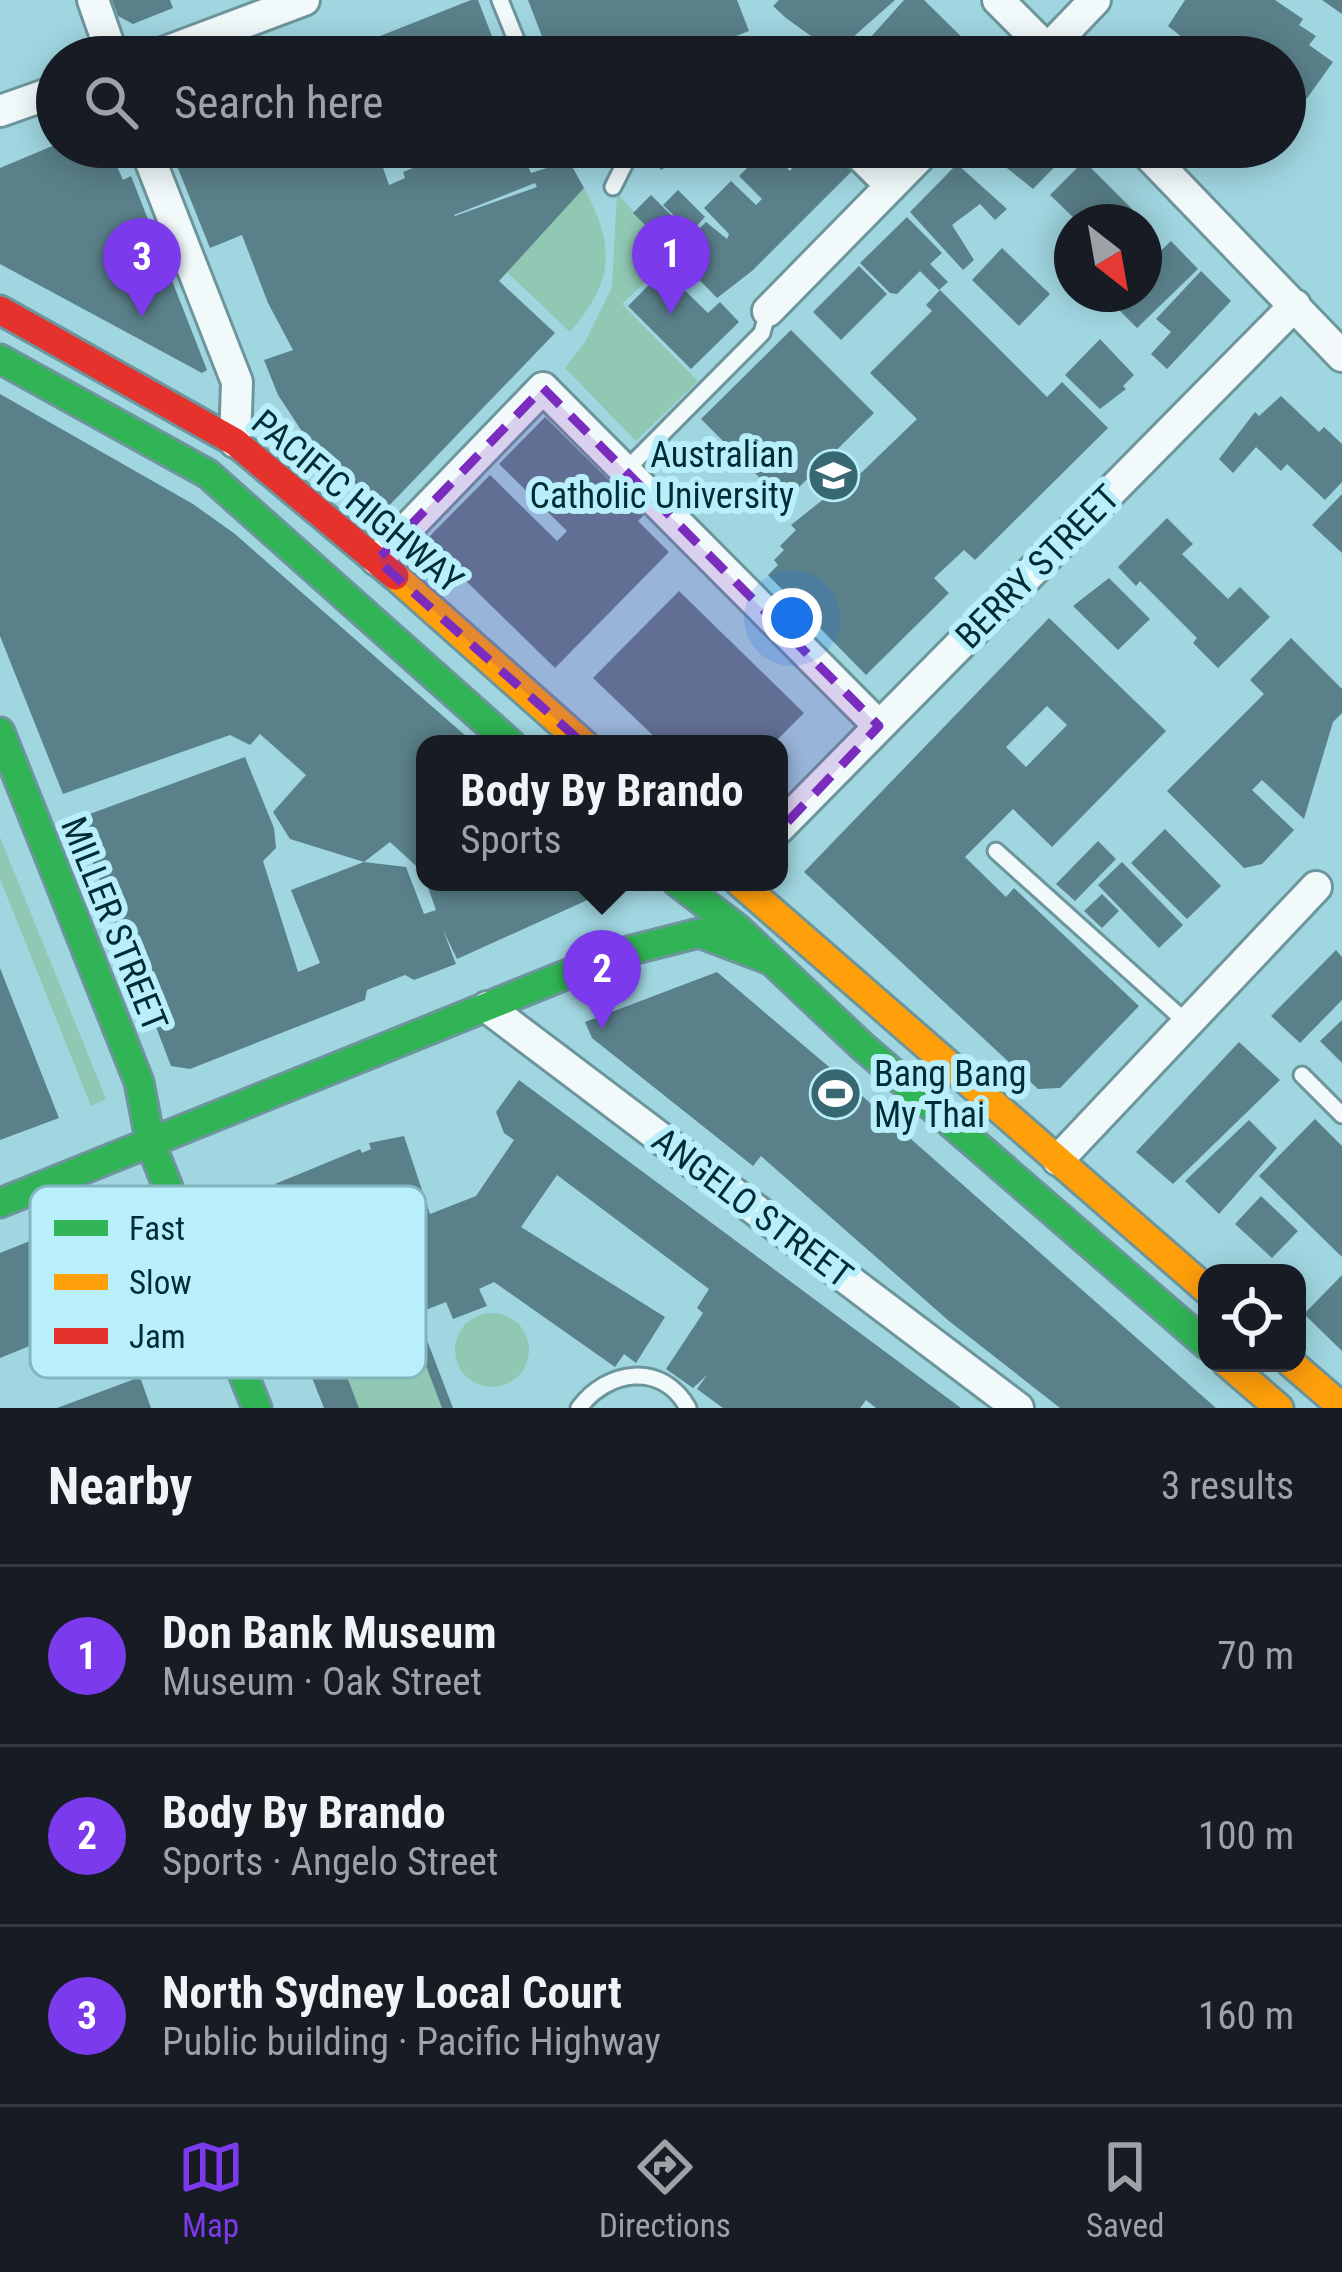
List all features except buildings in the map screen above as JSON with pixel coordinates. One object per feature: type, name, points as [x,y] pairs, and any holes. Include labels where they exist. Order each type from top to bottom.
[{"type":"main road","name":"PACIFIC HIGHWAY","points":[[0,310],[235,442],[377,560],[574,735]]},
{"type":"main road","points":[[0,358],[208,474],[502,735]]},
{"type":"main road","name":"MILLER STREET","points":[[0,731],[139,1082],[151,1145],[168,1186]]},
{"type":"main road","name":"MILLER STREET","points":[[0,807],[121,1104],[151,1145]]},
{"type":"main road","points":[[749,891],[1198,1282]]},
{"type":"main road","points":[[620,953],[675,894],[770,960],[1198,1337]]},
{"type":"main road","points":[[44,1186],[620,953],[698,933],[770,960]]},
{"type":"main road","points":[[0,1203],[30,1191]]},
{"type":"main road","points":[[1238,1372],[1280,1408]]},
{"type":"main road","points":[[1301,1372],[1342,1407]]},
{"type":"main road","name":"MILLER STREET","points":[[245,1378],[257,1408]]},
{"type":"street","points":[[93,0],[106,36]]},
{"type":"street","points":[[208,36],[304,0]]},
{"type":"street","points":[[998,0],[1027,36]]},
{"type":"street","points":[[1054,36],[1095,0]]},
{"type":"street","points":[[0,111],[36,98]]},
{"type":"street","points":[[153,168],[237,382],[235,442]]},
{"type":"street","points":[[873,168],[891,186]]},
{"type":"street","points":[[768,311],[909,168]]},
{"type":"street","points":[[1161,168],[1342,356]]},
{"type":"street","name":"BERRY STREET","points":[[788,819],[1295,305]]},
{"type":"street","points":[[377,560],[543,388],[879,727]]},
{"type":"street","points":[[1058,1160],[1316,887]]},
{"type":"street","name":"ANGELO STREET","points":[[487,1007],[1018,1408]]},
{"type":"lane","points":[[500,0],[515,36]]},
{"type":"lane","points":[[613,188],[623,168]]},
{"type":"lane","points":[[626,470],[698,403],[762,333],[768,311]]},
{"type":"lane","points":[[996,851],[1186,1022]]},
{"type":"lane","points":[[1302,1075],[1342,1115]]},
{"type":"lane","points":[[579,1408],[607,1381],[627,1375],[667,1384],[688,1408]]},
{"type":"highlighted area","points":[[543,388],[879,726],[734,878],[377,560]]},
{"type":"green space","points":[[584,188],[602,228],[606,263],[595,296],[570,332],[506,271]]},
{"type":"green space","points":[[617,193],[666,249],[657,261],[661,267],[622,304],[698,381],[636,441],[565,368],[585,342],[612,287]]},
{"type":"green space","points":[[0,837],[106,1099],[91,1106],[0,879]]},
{"type":"green space","points":[[492,1313],[518,1324],[529,1350],[518,1376],[492,1387],[466,1376],[455,1350],[466,1324]]},
{"type":"green space","points":[[426,1366],[442,1408],[359,1408],[348,1378],[426,1378]]},
{"type":"traffic: fast","points":[[0,359],[208,474],[501,735]]},
{"type":"traffic: fast","points":[[0,732],[139,1082],[151,1145],[168,1186]]},
{"type":"traffic: fast","points":[[689,891],[737,928],[862,1046],[1198,1337]]},
{"type":"traffic: fast","points":[[42,1186],[620,953],[699,933],[770,960]]},
{"type":"traffic: fast","points":[[0,1203],[30,1191]]},
{"type":"traffic: fast","points":[[245,1378],[257,1408]]},
{"type":"traffic: slow","points":[[395,576],[574,735]]},
{"type":"traffic: slow","points":[[749,891],[1198,1282]]},
{"type":"traffic: slow","points":[[1237,1372],[1279,1408]]},
{"type":"traffic: slow","points":[[1301,1372],[1342,1407]]},
{"type":"traffic: jam","points":[[0,310],[235,442],[395,576]]},
{"type":"place","name":"Don Bank Museum","points":[[671,314]]},
{"type":"place","name":"North Sydney Local Court","points":[[142,317]]},
{"type":"place","name":"Australian Catholic University","points":[[833,475]]},
{"type":"place","name":"Body By Brando","points":[[602,1029]]},
{"type":"place","name":"Bang Bang My Thai","points":[[835,1094]]}]
